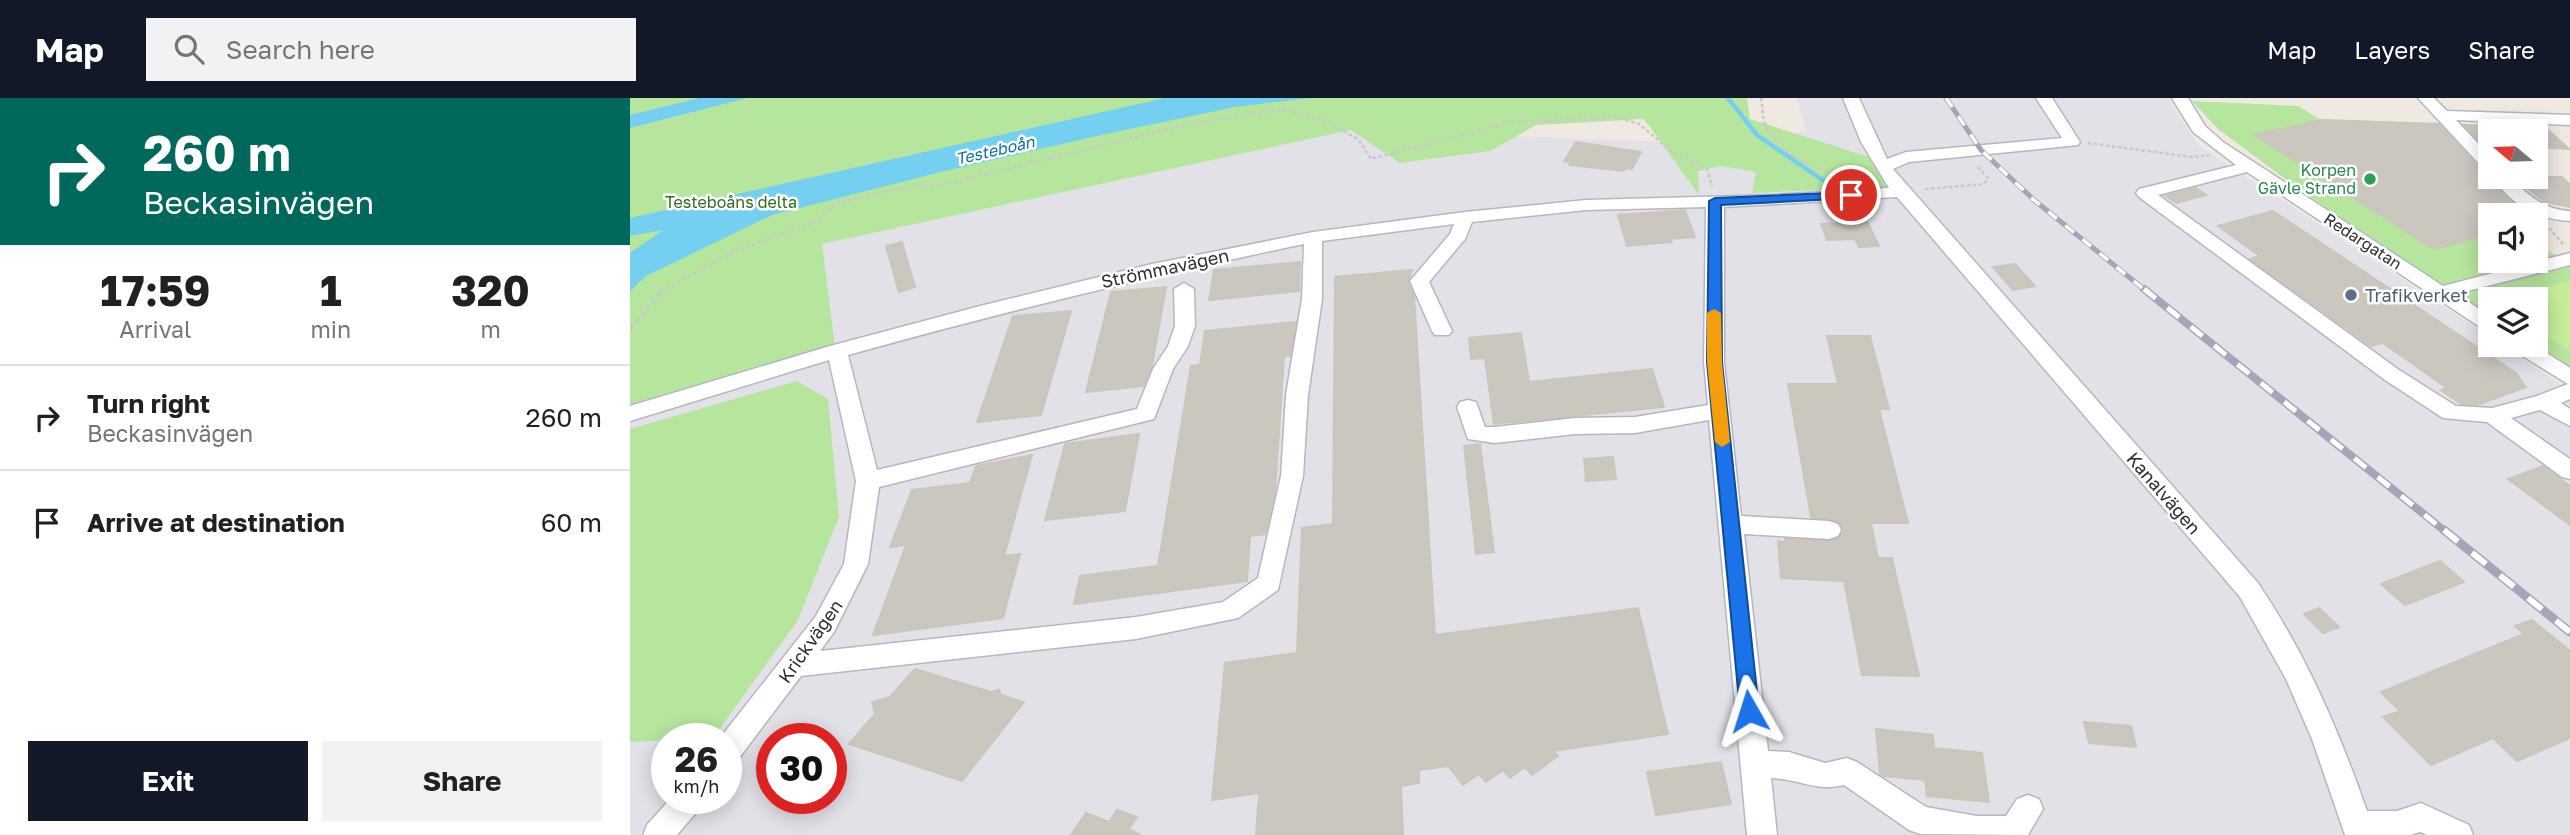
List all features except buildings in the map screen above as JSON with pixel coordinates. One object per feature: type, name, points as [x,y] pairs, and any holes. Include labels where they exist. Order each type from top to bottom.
[{"type":"street","points":[[1851,98],[1868,144],[1902,192]]},
{"type":"street","points":[[1885,166],[1906,157],[2072,142],[2044,98]]},
{"type":"street","name":"Redargatan","points":[[2180,98],[2199,129],[2247,167],[2478,317]]},
{"type":"street","points":[[2426,98],[2478,152]]},
{"type":"street","points":[[2442,115],[2570,120]]},
{"type":"street","points":[[2247,167],[2145,193],[2392,375],[2451,413],[2492,415],[2543,402],[2570,391]]},
{"type":"street","points":[[2513,189],[2529,206],[2542,214],[2570,216]]},
{"type":"street","name":"Strömmavägen","points":[[630,414],[837,351],[991,309],[1139,273],[1313,237],[1465,217],[1586,205],[1902,192]]},
{"type":"street","name":"Kanalvägen","points":[[1902,192],[2047,355],[2249,590],[2276,628],[2334,755],[2358,830]]},
{"type":"street","points":[[1715,201],[1714,362],[1762,835]]},
{"type":"street","points":[[1441,331],[1419,281],[1459,235],[1465,217]]},
{"type":"street","points":[[795,665],[1149,626],[1229,611],[1269,583],[1292,476],[1297,396],[1312,299],[1313,237]]},
{"type":"street","points":[[2441,292],[2570,259]]},
{"type":"street","points":[[868,481],[1146,414],[1163,369],[1178,345],[1185,326],[1184,289]]},
{"type":"street","name":"Krickvägen","points":[[742,733],[825,624],[856,564],[868,481],[837,351]]},
{"type":"street","points":[[2538,357],[2570,378]]},
{"type":"street","points":[[2543,402],[2570,419]]},
{"type":"street","points":[[1468,407],[1476,434],[1495,435],[1575,426],[1635,425],[1719,411]]},
{"type":"street","points":[[2492,415],[2570,471]]},
{"type":"street","points":[[1731,524],[1829,530]]},
{"type":"street","points":[[1755,764],[1789,765],[1825,776],[1847,771],[1920,820],[1967,828],[2014,830],[2028,809]]},
{"type":"street","points":[[658,835],[676,814]]},
{"type":"street","points":[[2358,830],[2398,825],[2421,817],[2459,835]]},
{"type":"path","points":[[630,329],[660,291],[733,252],[814,222],[836,203],[897,190],[940,185],[1189,124],[1284,109],[1326,121],[1359,140],[1371,159],[1510,122],[1614,116],[1639,124],[1671,151],[1707,168],[1715,201]]},
{"type":"path","points":[[2072,142],[2192,157],[2227,152]]},
{"type":"shaded area","points":[[1797,98],[2168,98],[2198,145],[2478,329],[2478,357],[2519,357],[2570,390],[2570,835],[630,835],[630,405],[835,347],[821,244],[1351,130],[1649,141],[1754,149],[1806,130]]},
{"type":"green space","name":"Testeboåns delta","points":[[630,98],[1747,98],[1750,119],[1869,157],[1889,187],[1752,193],[1756,172],[1721,166],[1698,171],[1699,195],[1644,119],[1536,125],[1490,151],[1400,163],[1351,130],[822,244],[835,347],[630,408]]},
{"type":"green space","points":[[2192,101],[2298,106],[2478,214],[2478,273],[2548,273],[2548,251],[2570,264],[2570,368],[2548,354],[2548,287],[2478,287],[2478,309],[2303,192],[2218,129]]},
{"type":"green space","points":[[2570,281],[2570,351],[2548,337],[2548,287]]},
{"type":"green space","points":[[797,381],[828,399],[839,517],[798,620],[724,723],[651,723],[651,741],[630,742],[630,429]]},
{"type":"water","points":[[699,98],[747,98],[630,128],[630,115]]},
{"type":"water","name":"Testeboån","points":[[1165,98],[1311,98],[1235,107],[1101,135],[772,215],[646,276],[630,291],[630,253],[663,230],[630,236],[630,218]]},
{"type":"waterway","points":[[1728,98],[1757,135],[1824,181]]},
{"type":"railway","points":[[1946,98],[1981,150],[2034,200],[2146,291]]},
{"type":"railway","points":[[2144,289],[2446,532]]},
{"type":"railway","points":[[2444,530],[2570,632]]},
{"type":"slow traffic","points":[[1714,313],[1714,362],[1722,442]]},
{"type":"place","name":"Korpen Gävle Strand","points":[[2370,179]]},
{"type":"place","name":"Trafikverket","points":[[2351,295]]},
{"type":"route","points":[[1749,711],[1714,362],[1715,201],[1851,195]]}]
